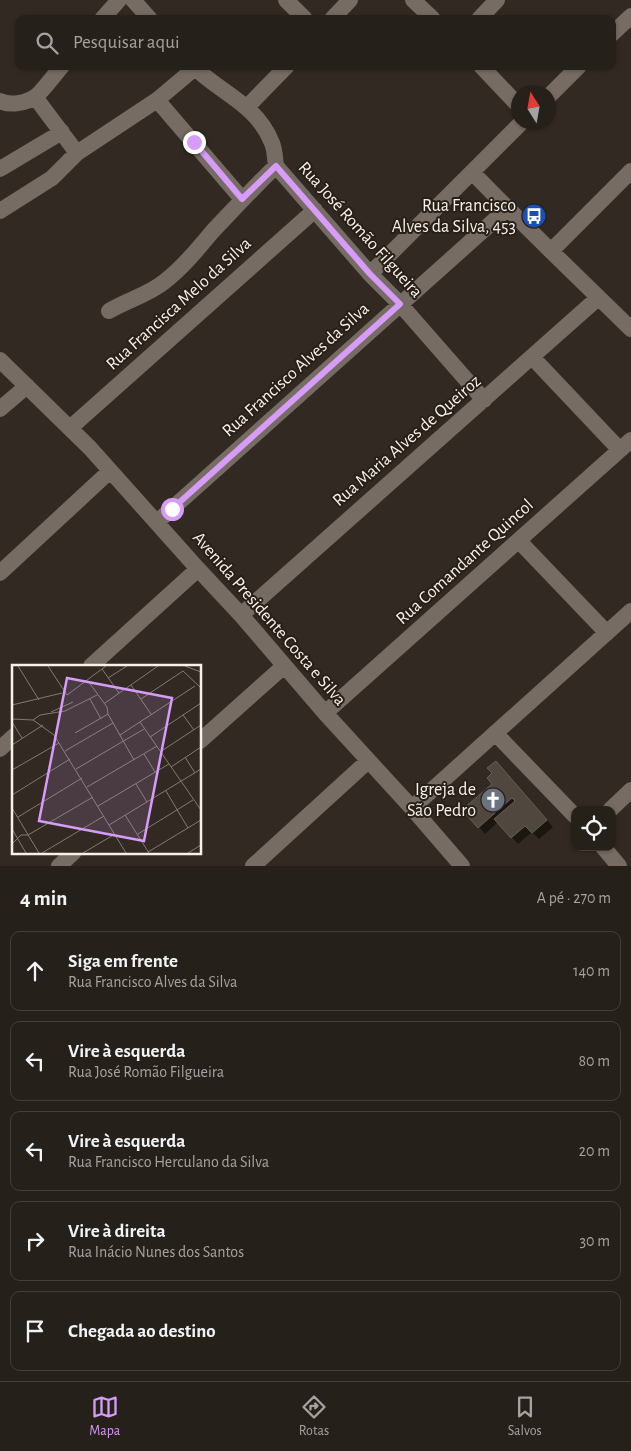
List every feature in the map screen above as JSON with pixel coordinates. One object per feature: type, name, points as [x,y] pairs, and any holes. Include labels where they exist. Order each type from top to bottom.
[{"type":"street","points":[[105,15],[118,0]]},
{"type":"street","points":[[133,0],[146,15]]},
{"type":"street","points":[[286,0],[302,15]]},
{"type":"street","points":[[336,15],[350,0]]},
{"type":"street","points":[[413,0],[428,15]]},
{"type":"street","points":[[482,15],[497,0]]},
{"type":"street","points":[[616,30],[631,16]]},
{"type":"street","points":[[0,101],[6,104],[19,103],[35,97],[59,70]]},
{"type":"street","points":[[0,211],[52,178],[77,153],[157,100],[191,70]]},
{"type":"street","name":"Rua José Romão Filgueira","points":[[198,70],[247,107],[262,123],[273,145],[276,166],[484,400]]},
{"type":"street","points":[[247,107],[283,70]]},
{"type":"street","points":[[485,70],[511,97]]},
{"type":"street","points":[[556,89],[576,70]]},
{"type":"street","points":[[35,97],[77,153]]},
{"type":"street","points":[[157,100],[242,199]]},
{"type":"street","points":[[370,274],[514,130]]},
{"type":"street","points":[[0,169],[62,132]]},
{"type":"street","points":[[110,311],[124,302],[149,292],[164,283],[180,268],[242,199],[276,166]]},
{"type":"street","points":[[552,250],[631,171]]},
{"type":"street","points":[[472,172],[598,298],[629,324]]},
{"type":"street","name":"Rua Francisco Alves da Silva","points":[[157,522],[508,208]]},
{"type":"street","name":"Rua Francisca Melo da Silva","points":[[70,428],[315,210]]},
{"type":"street","name":"Rua Maria Alves de Queiroz","points":[[241,614],[598,298]]},
{"type":"street","points":[[532,357],[626,445]]},
{"type":"street","name":"Avenida Presidente Costa e Silva","points":[[0,360],[70,428],[241,614],[325,713],[412,808],[453,863]]},
{"type":"street","points":[[0,409],[26,386]]},
{"type":"street","name":"Rua Comandante Quincol","points":[[325,713],[626,445]]},
{"type":"street","points":[[0,573],[110,471]]},
{"type":"street","points":[[519,541],[607,633]]},
{"type":"street","points":[[92,665],[198,569]]},
{"type":"street","points":[[412,808],[631,611]]},
{"type":"street","points":[[201,740],[284,666]]},
{"type":"street","points":[[495,733],[571,812]]},
{"type":"street","points":[[0,749],[12,738]]},
{"type":"street","points":[[253,866],[368,761]]},
{"type":"street","points":[[614,806],[631,790]]},
{"type":"street","points":[[606,851],[619,866]]},
{"type":"street","points":[[59,866],[72,854]]},
{"type":"building","name":"Igreja de São Pedro","points":[[496,761],[547,820],[532,833],[525,826],[511,838],[494,819],[515,801],[512,798],[478,828],[462,810],[492,784],[487,778],[492,773],[487,768]]},
{"type":"place","name":"Rua Francisco Alves da Silva, 453","points":[[534,216]]},
{"type":"place","name":"Igreja de São Pedro","points":[[493,800]]},
{"type":"route","points":[[172,509],[400,304],[370,274],[276,166],[242,199],[194,142]]}]
